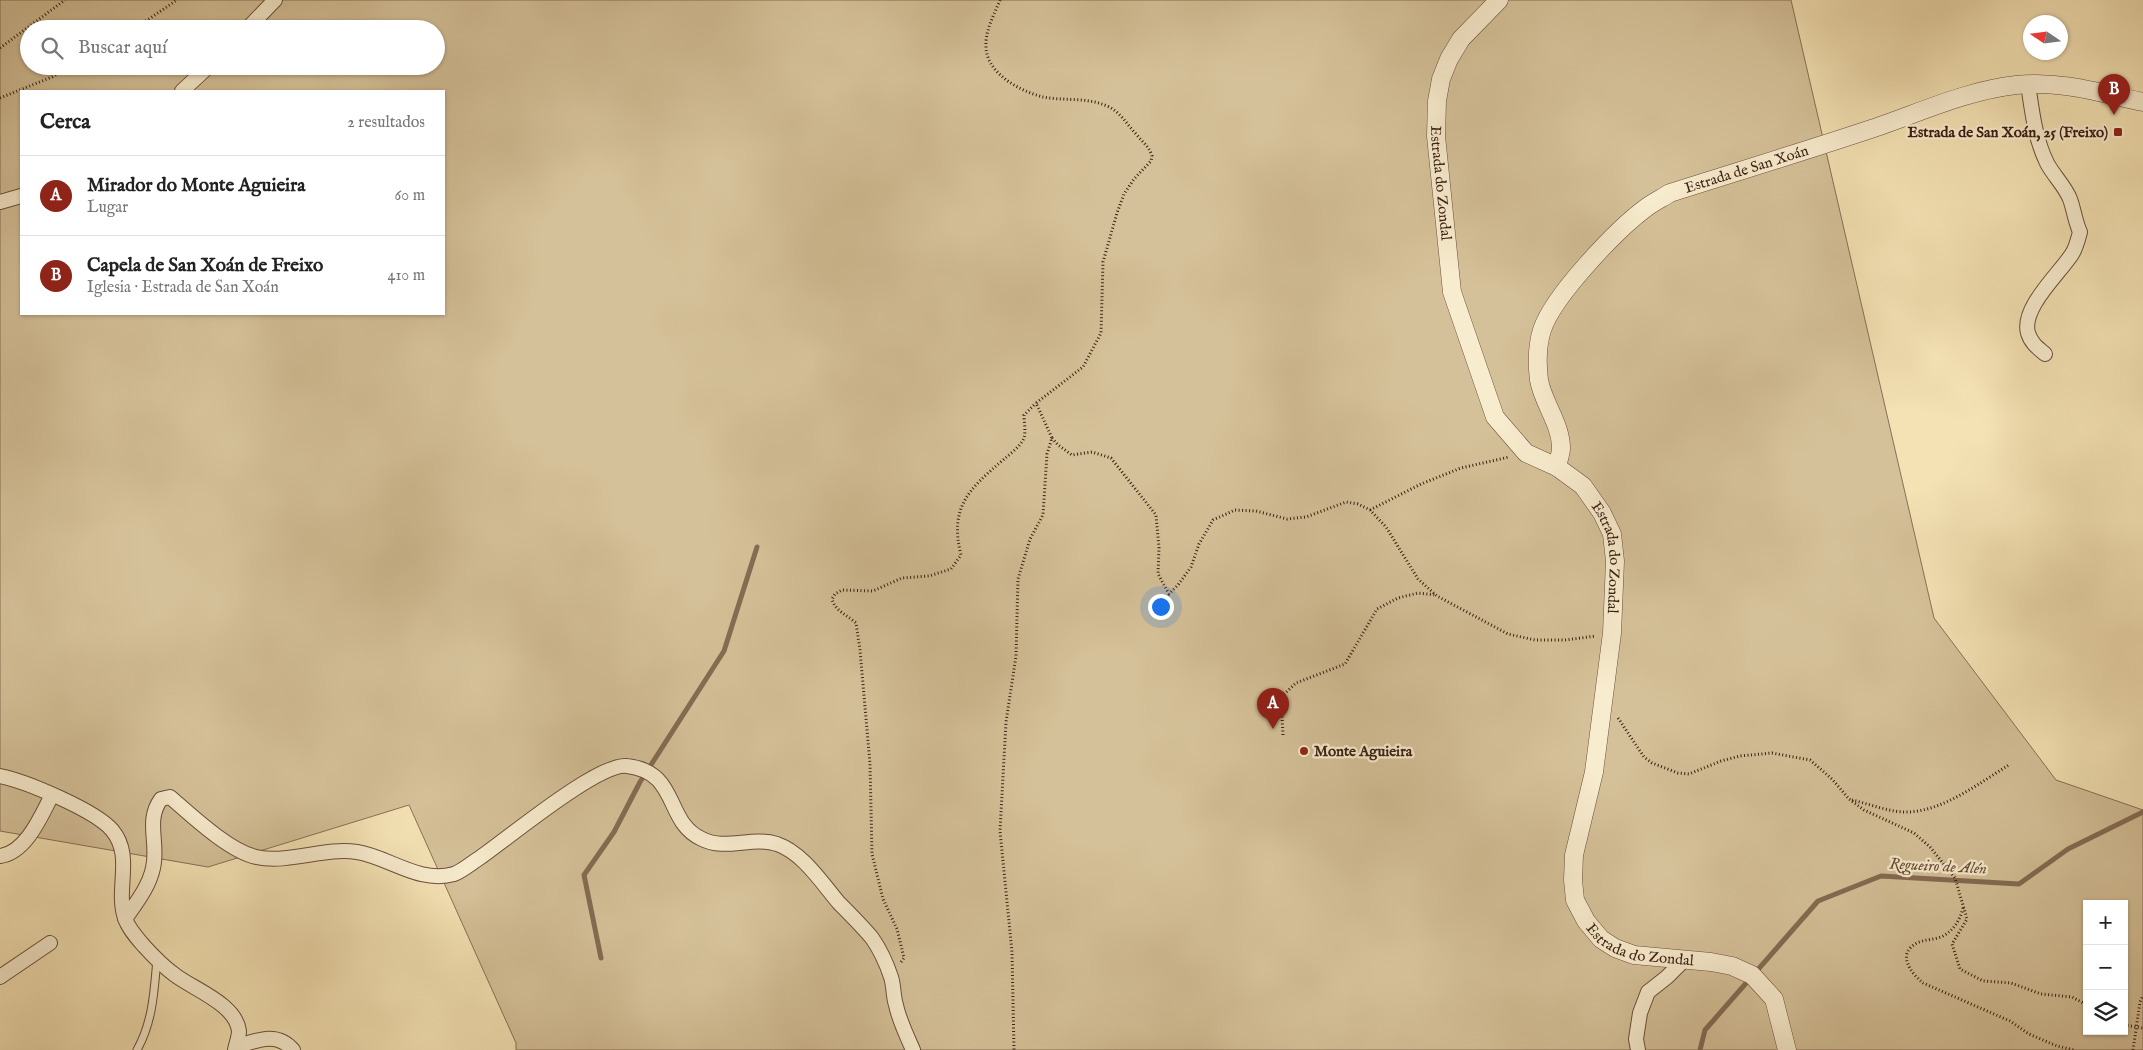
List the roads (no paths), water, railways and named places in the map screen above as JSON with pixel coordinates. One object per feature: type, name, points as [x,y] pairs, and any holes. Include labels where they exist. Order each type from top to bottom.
[{"type":"street","points":[[256,20],[275,0]]},
{"type":"street","name":"Estrada do Zondal","points":[[1499,0],[1461,39],[1449,59],[1441,79],[1437,101],[1436,136],[1452,292],[1495,417],[1526,453],[1557,467],[1584,486],[1602,513],[1612,534],[1616,561],[1612,633],[1594,772],[1574,855],[1573,880],[1575,900],[1586,921],[1601,938],[1615,948],[1634,956],[1711,962],[1732,966],[1752,975],[1774,999],[1787,1050]]},
{"type":"street","points":[[183,90],[199,75]]},
{"type":"street","points":[[2028,84],[2036,133],[2041,150],[2070,198],[2074,219],[2080,232],[2073,252],[2046,286],[2029,315],[2028,336],[2045,354]]},
{"type":"street","name":"Estrada de San Xoán","points":[[1557,467],[1561,448],[1540,382],[1537,358],[1542,331],[1553,308],[1570,285],[1626,225],[1647,207],[1670,193],[1870,130],[1953,99],[2016,85],[2069,86],[2143,102]]},
{"type":"street","points":[[0,202],[20,196]]},
{"type":"street","points":[[125,919],[147,887],[154,866],[153,812],[161,799],[170,798],[200,823],[238,849],[256,857],[271,858],[357,852],[407,870],[442,876],[455,873],[491,850],[588,780],[624,765],[646,770],[660,780],[688,829],[702,839],[720,844],[759,840],[779,844],[800,858],[873,940],[891,977],[896,1007],[913,1050]]},
{"type":"street","points":[[0,776],[19,781],[52,795],[100,819],[112,830],[122,845],[124,866],[122,903],[125,919],[146,948],[174,975],[213,998],[234,1018],[239,1031],[236,1048],[271,1038],[286,1042],[293,1050]]},
{"type":"street","points":[[0,856],[11,854],[17,850],[31,832],[52,795]]},
{"type":"street","points":[[0,977],[50,943]]},
{"type":"street","points":[[1638,1050],[1636,1039],[1640,1013],[1648,992],[1684,960]]},
{"type":"lane","points":[[137,1050],[149,1024],[153,1004],[157,959]]},
{"type":"waterway","points":[[601,958],[584,875],[614,832],[640,782],[724,651],[757,547]]},
{"type":"waterway","name":"Regueiro de Alén","points":[[1700,1050],[1705,1030],[1818,901],[1881,876],[2019,884],[2068,849],[2143,812]]},
{"type":"place","name":"Capela de San Xoán de Freixo","points":[[2114,115]]},
{"type":"place","name":"Estrada de San Xoán, 25 (Freixo)","points":[[2118,132]]},
{"type":"place","name":"Mirador do Monte Aguieira","points":[[1273,729]]},
{"type":"place","name":"Monte Aguieira","points":[[1304,751]]}]
